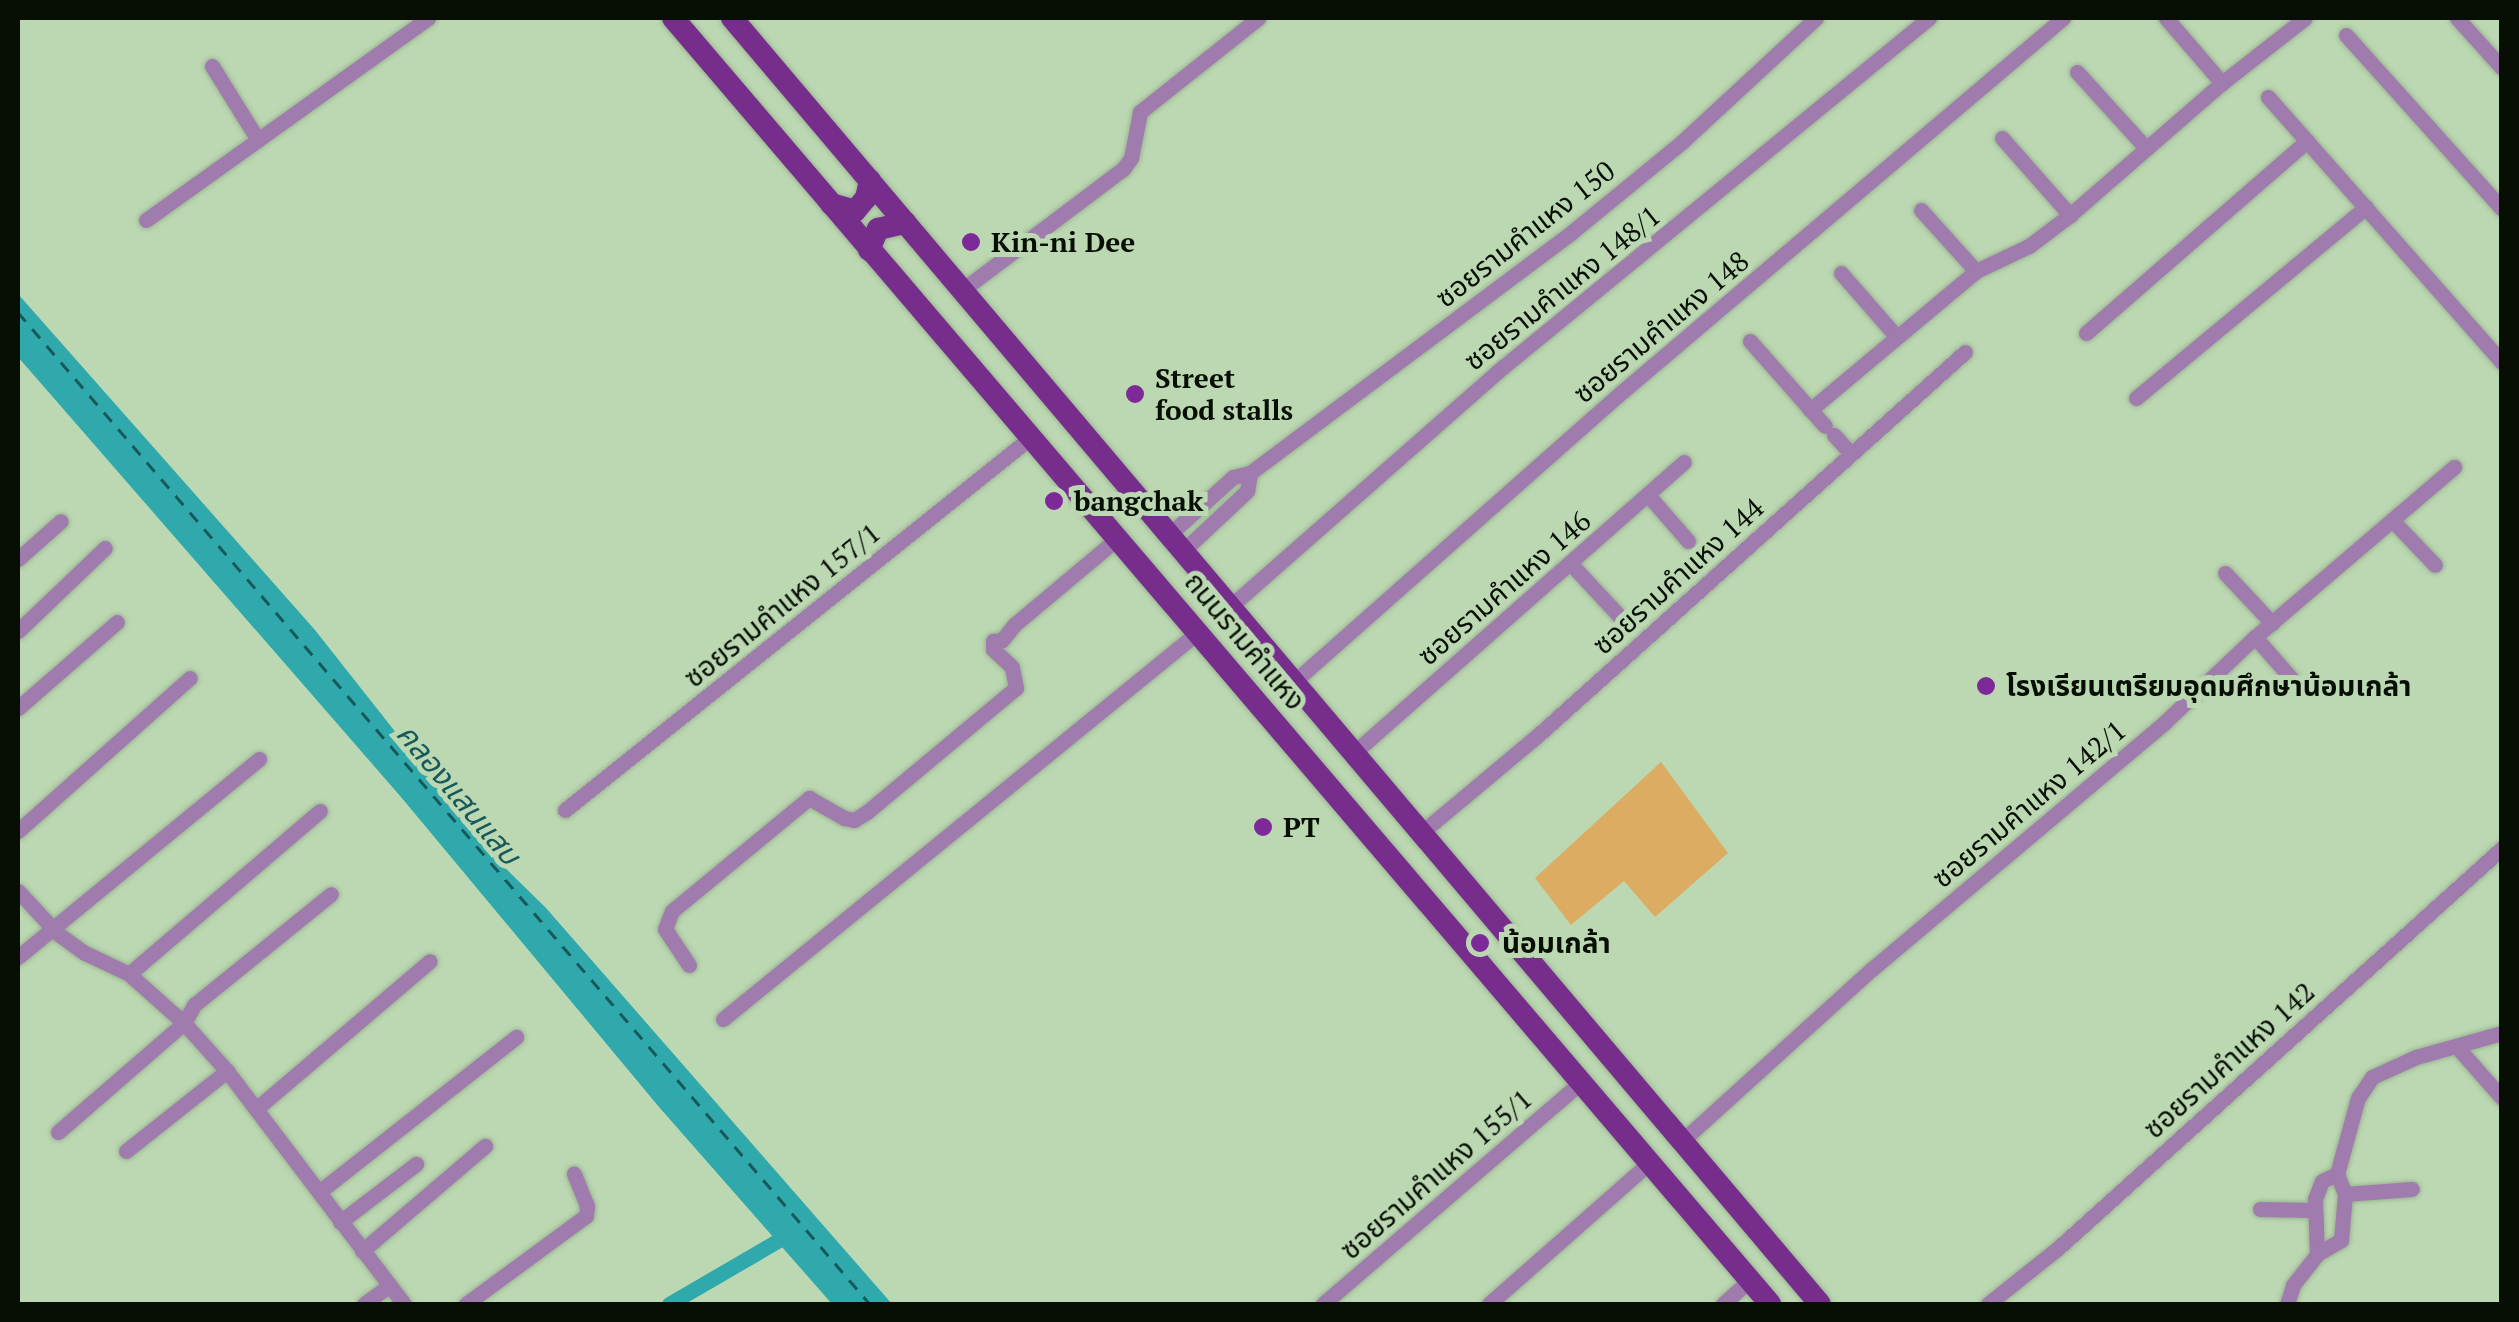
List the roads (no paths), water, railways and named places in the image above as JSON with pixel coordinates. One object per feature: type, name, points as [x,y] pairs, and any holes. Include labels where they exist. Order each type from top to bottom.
[{"type":"main road","name":"ถนนรามคำแหง","points":[[673,18],[1770,1304]]},
{"type":"main road","name":"ถนนรามคำแหง","points":[[732,18],[1820,1304]]},
{"type":"main road","points":[[831,204],[855,211],[866,198],[870,180]]},
{"type":"main road","points":[[869,250],[878,229],[905,223]]},
{"type":"street","points":[[146,220],[428,18]]},
{"type":"street","points":[[961,291],[1123,169],[1132,158],[1140,112],[1258,18]]},
{"type":"street","name":"ซอยรามคำแหง 150","points":[[1177,542],[1233,477],[1250,473],[1572,232],[1683,141],[1816,18]]},
{"type":"street","name":"ซอยรามคำแหง 148/1","points":[[1232,605],[1503,367],[1928,18]]},
{"type":"street","name":"ซอยรามคำแหง 148","points":[[1296,680],[1638,378],[2063,18]]},
{"type":"street","points":[[2166,18],[2222,82]]},
{"type":"street","points":[[1810,410],[1976,271],[2029,246],[2070,214],[2222,82],[2305,18]]},
{"type":"street","points":[[2457,18],[2502,68]]},
{"type":"street","points":[[2346,36],[2502,209]]},
{"type":"street","points":[[212,66],[258,140]]},
{"type":"street","points":[[2078,72],[2146,148]]},
{"type":"street","points":[[2268,97],[2502,362]]},
{"type":"street","points":[[2002,138],[2070,214]]},
{"type":"street","points":[[2086,333],[2307,141]]},
{"type":"street","points":[[2136,398],[2366,207]]},
{"type":"street","points":[[1921,210],[1976,271]]},
{"type":"street","points":[[1842,273],[1896,336]]},
{"type":"street","points":[[1750,341],[1852,454]]},
{"type":"street","name":"ซอยรามคำแหง 144","points":[[1422,833],[1537,736],[1965,352]]},
{"type":"street","name":"ซอยรามคำแหง 157/1","points":[[565,810],[1030,438]]},
{"type":"street","name":"ซอยรามคำแหง 146","points":[[1356,751],[1684,462]]},
{"type":"street","name":"ซอยรามคำแหง 142/1","points":[[1682,1140],[1872,969],[2166,722],[2256,637],[2454,467]]},
{"type":"street","points":[[1648,495],[1688,540]]},
{"type":"street","points":[[2392,520],[2435,566]]},
{"type":"street","points":[[18,559],[61,521]]},
{"type":"street","points":[[689,965],[665,929],[672,911],[810,798],[854,820],[1016,688],[1012,668],[993,649],[994,632],[1014,625],[1119,537]]},
{"type":"street","points":[[18,631],[105,548]]},
{"type":"street","points":[[1570,563],[1622,620]]},
{"type":"street","points":[[2226,573],[2272,623]]},
{"type":"street","points":[[18,708],[118,622]]},
{"type":"street","points":[[723,1018],[1198,632]]},
{"type":"street","points":[[2256,637],[2298,685]]},
{"type":"street","points":[[18,831],[190,678]]},
{"type":"street","points":[[18,958],[260,759]]},
{"type":"street","points":[[129,974],[320,811]]},
{"type":"street","name":"ซอยรามคำแหง 142","points":[[1988,1304],[2057,1249],[2502,848]]},
{"type":"street","points":[[18,891],[52,928],[85,954],[129,974],[184,1023],[227,1071],[404,1304]]},
{"type":"street","points":[[58,1132],[184,1023],[194,1005],[330,894]]},
{"type":"street","points":[[256,1109],[430,960]]},
{"type":"street","points":[[2287,1304],[2293,1286],[2317,1254],[2341,1240],[2345,1194],[2336,1174],[2358,1098],[2372,1077],[2392,1065],[2502,1033]]},
{"type":"street","points":[[320,1192],[516,1037]]},
{"type":"street","points":[[2456,1047],[2502,1098]]},
{"type":"street","points":[[126,1152],[227,1071]]},
{"type":"street","name":"ซอยรามคำแหง 155/1","points":[[1323,1304],[1582,1082]]},
{"type":"street","points":[[362,1251],[485,1146]]},
{"type":"street","points":[[1489,1304],[1650,1162]]},
{"type":"street","points":[[340,1222],[416,1164]]},
{"type":"street","points":[[466,1304],[586,1216],[587,1206],[574,1173]]},
{"type":"street","points":[[2317,1254],[2314,1210],[2322,1181],[2336,1174]]},
{"type":"street","points":[[2345,1194],[2412,1188]]},
{"type":"street","points":[[2260,1208],[2314,1210]]},
{"type":"street","points":[[1723,1304],[1750,1280]]},
{"type":"street","points":[[364,1304],[390,1286]]},
{"type":"water","points":[[18,294],[315,630],[494,857],[546,908],[892,1304],[832,1304],[659,1107],[401,797],[18,357]]},
{"type":"waterway","points":[[669,1304],[791,1233]]},
{"type":"place","name":"Kin-ni Dee","points":[[971,242]]},
{"type":"place","name":"Street food stalls","points":[[1135,394]]},
{"type":"place","name":"bangchak","points":[[1054,501]]},
{"type":"place","name":"โรงเรียนเตรียมอุดมศึกษาน้อมเกล้า","points":[[1986,686]]},
{"type":"place","name":"PT","points":[[1263,827]]},
{"type":"place","name":"น้อมเกล้า","points":[[1480,943]]},
{"type":"water label","name":"คลองแสนแสบ","points":[[459,794]]}]
